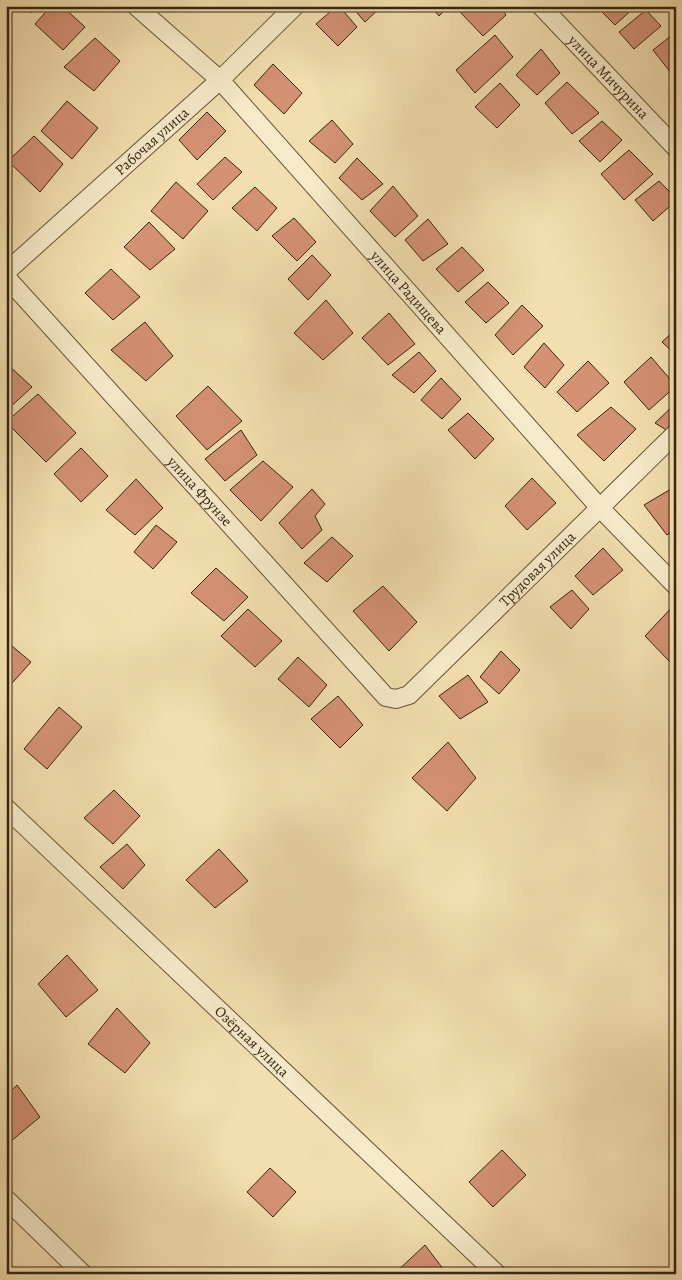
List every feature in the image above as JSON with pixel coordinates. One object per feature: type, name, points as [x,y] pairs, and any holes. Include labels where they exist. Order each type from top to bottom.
[{"type":"street","name":"улица Радищева","points":[[136,6],[220,80],[600,508],[676,586]]},
{"type":"street","name":"Рабочая улица","points":[[6,272],[220,80],[295,6]]},
{"type":"street","name":"улица Мичурина","points":[[541,6],[676,148]]},
{"type":"street","name":"улица Фрунзе","points":[[6,277],[386,697],[396,699]]},
{"type":"street","name":"Трудовая улица","points":[[396,699],[409,695],[676,433]]},
{"type":"street","name":"Озёрная улица","points":[[6,808],[497,1274]]},
{"type":"street","points":[[6,1199],[83,1274]]},
{"type":"building","points":[[21,6],[36,6],[31,13]]},
{"type":"building","points":[[51,6],[62,6],[85,27],[63,50],[35,24]]},
{"type":"building","points":[[337,6],[357,27],[338,46],[316,24]]},
{"type":"building","points":[[351,6],[382,6],[365,22]]},
{"type":"building","points":[[430,6],[449,6],[439,16]]},
{"type":"building","points":[[466,6],[499,6],[506,15],[483,36],[460,12]]},
{"type":"building","points":[[596,6],[636,6],[615,25]]},
{"type":"building","points":[[646,10],[661,26],[634,49],[619,32]]},
{"type":"building","points":[[676,32],[676,77],[675,78],[653,50]]},
{"type":"building","points":[[495,35],[513,57],[475,93],[456,70]]},
{"type":"building","points":[[95,38],[120,61],[94,91],[64,67]]},
{"type":"building","points":[[541,49],[560,73],[537,95],[516,75]]},
{"type":"building","points":[[273,64],[302,93],[284,114],[254,85]]},
{"type":"building","points":[[567,82],[599,113],[572,134],[545,103]]},
{"type":"building","points":[[500,83],[520,105],[497,128],[475,107]]},
{"type":"building","points":[[67,101],[98,128],[72,159],[41,131]]},
{"type":"building","points":[[207,112],[226,131],[197,160],[179,140]]},
{"type":"building","points":[[332,120],[353,144],[335,163],[309,141]]},
{"type":"building","points":[[602,121],[622,140],[600,162],[579,141]]},
{"type":"building","points":[[34,136],[63,164],[40,192],[8,161]]},
{"type":"building","points":[[629,150],[653,174],[624,200],[601,174]]},
{"type":"building","points":[[225,157],[242,172],[213,200],[197,184]]},
{"type":"building","points":[[357,158],[383,184],[362,200],[339,178]]},
{"type":"building","points":[[659,181],[676,198],[676,201],[653,221],[635,200]]},
{"type":"building","points":[[176,182],[208,211],[183,239],[151,211]]},
{"type":"building","points":[[393,186],[418,216],[395,237],[370,211]]},
{"type":"building","points":[[255,187],[277,208],[257,231],[232,208]]},
{"type":"building","points":[[294,218],[316,242],[297,261],[272,236]]},
{"type":"building","points":[[428,219],[448,244],[423,261],[405,240]]},
{"type":"building","points":[[149,222],[175,249],[150,270],[124,247]]},
{"type":"building","points":[[462,247],[484,270],[458,292],[436,269]]},
{"type":"building","points":[[312,255],[331,275],[308,300],[288,279]]},
{"type":"building","points":[[111,269],[140,297],[113,320],[85,293]]},
{"type":"building","points":[[488,282],[509,303],[486,323],[465,302]]},
{"type":"building","points":[[326,300],[353,333],[323,360],[294,333]]},
{"type":"building","points":[[522,305],[543,326],[513,355],[495,335]]},
{"type":"building","points":[[389,313],[415,344],[388,365],[362,338]]},
{"type":"building","points":[[145,322],[173,356],[146,381],[111,350]]},
{"type":"building","points":[[676,329],[676,355],[662,342]]},
{"type":"building","points":[[544,343],[564,365],[545,388],[524,367]]},
{"type":"building","points":[[419,352],[436,371],[414,393],[392,375]]},
{"type":"building","points":[[651,357],[676,386],[649,410],[624,382]]},
{"type":"building","points":[[588,361],[609,383],[577,412],[557,392]]},
{"type":"building","points":[[6,363],[32,387],[6,411]]},
{"type":"building","points":[[441,378],[461,399],[442,419],[421,400]]},
{"type":"building","points":[[208,386],[242,421],[207,450],[176,416]]},
{"type":"building","points":[[38,394],[76,433],[46,462],[6,422]]},
{"type":"building","points":[[676,403],[676,424],[668,431],[655,423]]},
{"type":"building","points":[[611,407],[636,429],[604,461],[577,435]]},
{"type":"building","points":[[468,413],[494,439],[475,459],[448,430]]},
{"type":"building","points":[[241,430],[257,455],[225,481],[205,459]]},
{"type":"building","points":[[81,448],[108,476],[81,502],[54,474]]},
{"type":"building","points":[[263,461],[293,487],[261,521],[230,490]]},
{"type":"building","points":[[532,478],[556,503],[527,530],[505,506]]},
{"type":"building","points":[[136,479],[163,508],[135,535],[106,510]]},
{"type":"building","points":[[676,486],[676,528],[667,535],[644,505]]},
{"type":"building","points":[[312,489],[325,504],[315,516],[322,530],[302,549],[279,523]]},
{"type":"building","points":[[156,525],[177,542],[153,569],[134,552]]},
{"type":"building","points":[[332,537],[353,556],[327,582],[304,563]]},
{"type":"building","points":[[603,548],[623,570],[593,595],[575,576]]},
{"type":"building","points":[[216,568],[248,597],[224,621],[191,593]]},
{"type":"building","points":[[383,586],[417,622],[389,651],[353,611]]},
{"type":"building","points":[[572,590],[589,609],[571,629],[550,607]]},
{"type":"building","points":[[674,605],[676,607],[676,656],[670,662],[645,636]]},
{"type":"building","points":[[248,609],[282,641],[255,667],[221,636]]},
{"type":"building","points":[[6,641],[31,662],[6,690]]},
{"type":"building","points":[[501,651],[520,670],[499,694],[480,677]]},
{"type":"building","points":[[298,657],[327,685],[309,707],[278,679]]},
{"type":"building","points":[[468,675],[488,702],[460,719],[439,696]]},
{"type":"building","points":[[338,696],[363,725],[340,748],[311,719]]},
{"type":"building","points":[[59,707],[82,727],[47,769],[24,749]]},
{"type":"building","points":[[448,742],[476,778],[447,811],[412,778]]},
{"type":"building","points":[[114,790],[140,816],[113,844],[84,818]]},
{"type":"building","points":[[127,844],[145,865],[123,889],[100,867]]},
{"type":"building","points":[[219,849],[248,881],[215,908],[186,880]]},
{"type":"building","points":[[67,955],[98,990],[66,1017],[38,984]]},
{"type":"building","points":[[117,1008],[150,1043],[125,1073],[88,1044]]},
{"type":"building","points":[[17,1085],[40,1117],[10,1142],[6,1138],[6,1096]]},
{"type":"building","points":[[502,1150],[526,1175],[493,1207],[469,1182]]},
{"type":"building","points":[[270,1168],[296,1192],[273,1217],[247,1192]]},
{"type":"building","points":[[425,1245],[447,1274],[394,1274]]}]
